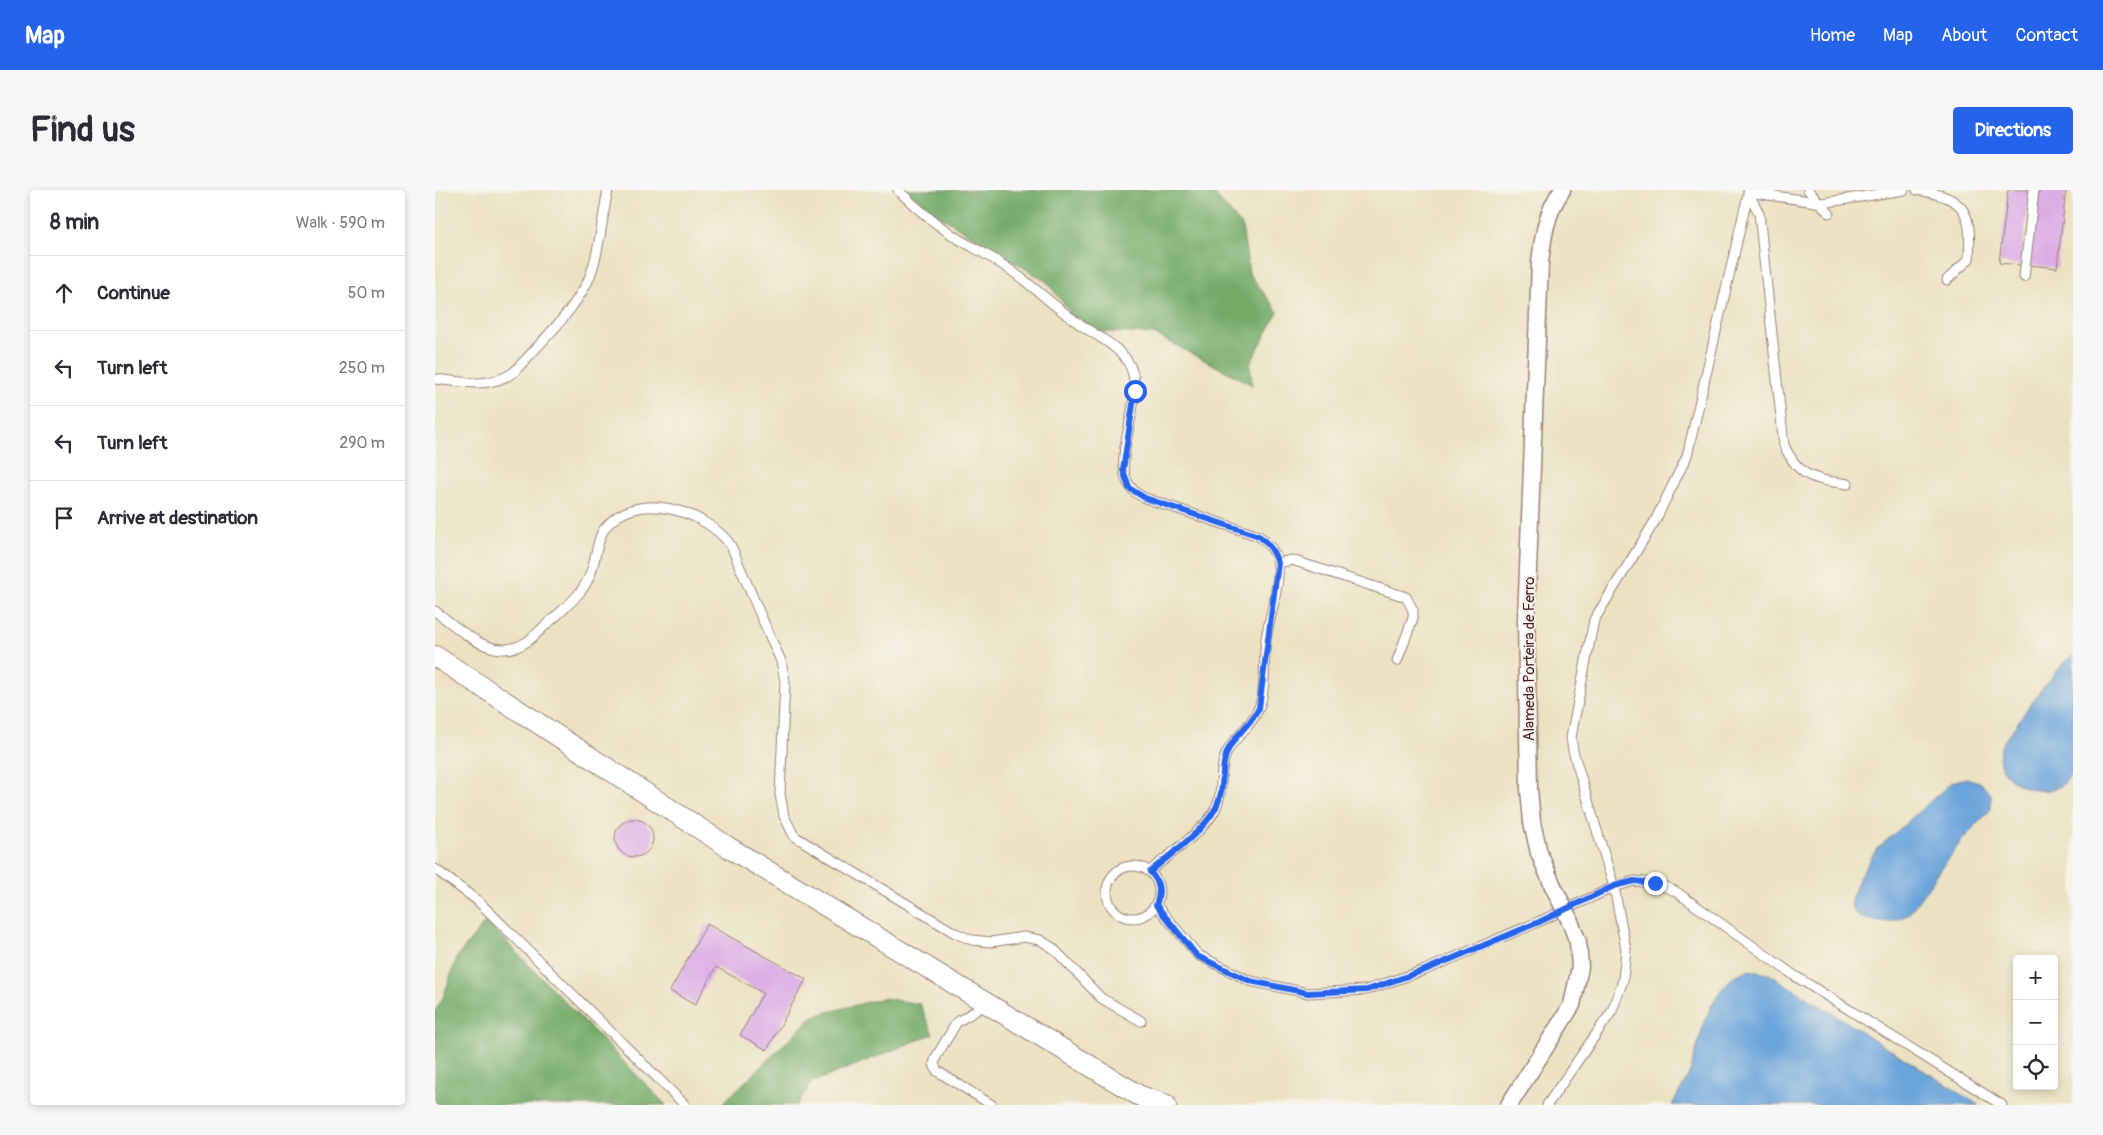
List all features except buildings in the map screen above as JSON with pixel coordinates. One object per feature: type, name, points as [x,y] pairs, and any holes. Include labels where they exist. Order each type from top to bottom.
[{"type":"street","name":"Alameda Porteira de Ferro","points":[[1509,1105],[1573,1004],[1580,967],[1578,942],[1539,853],[1532,822],[1529,789],[1526,620],[1540,263],[1545,225],[1553,203],[1562,190]]},
{"type":"street","points":[[435,656],[728,847],[1140,1096],[1166,1105]]},
{"type":"lane","points":[[435,379],[492,383],[514,372],[573,307],[587,282],[593,267],[608,190]]},
{"type":"lane","points":[[898,190],[923,214],[956,237],[1003,264],[1076,322],[1121,352],[1129,364],[1134,377],[1135,391],[1123,470],[1129,488],[1145,498],[1259,536],[1275,552],[1278,563],[1259,708],[1254,718],[1230,745],[1223,760],[1220,799],[1214,812],[1205,823],[1150,872]]},
{"type":"lane","points":[[1809,190],[1829,213]]},
{"type":"lane","points":[[1749,191],[1822,203],[1904,190]]},
{"type":"lane","points":[[1917,190],[1943,194],[1961,206],[1969,220],[1969,259],[1947,280]]},
{"type":"lane","points":[[2024,276],[2034,190]]},
{"type":"lane","points":[[1749,191],[1759,213],[1784,445],[1790,458],[1799,470],[1811,478],[1848,484]]},
{"type":"lane","points":[[1547,1105],[1612,1011],[1623,980],[1626,949],[1614,886],[1573,751],[1571,737],[1589,638],[1594,620],[1655,521],[1687,456],[1749,191]]},
{"type":"lane","points":[[435,611],[483,645],[498,649],[513,648],[527,641],[577,597],[590,576],[604,529],[617,517],[632,509],[649,506],[667,508],[701,520],[729,543],[781,661],[785,681],[780,794],[784,816],[794,836],[955,933],[972,940],[991,942],[1025,937],[1040,940],[1053,948],[1101,998],[1141,1021]]},
{"type":"lane","points":[[1278,563],[1292,560],[1406,597],[1411,603],[1413,618],[1397,661]]},
{"type":"lane","points":[[1129,866],[1137,866],[1150,872],[1158,884],[1159,898],[1156,905],[1145,916],[1130,918],[1116,912],[1108,899],[1108,884],[1116,872],[1129,866]]},
{"type":"lane","points":[[435,869],[478,901],[685,1105]]},
{"type":"lane","points":[[1156,905],[1197,956],[1250,981],[1308,993],[1375,988],[1425,970],[1530,926],[1614,886],[1634,881],[1648,882],[1675,891],[1795,976],[2002,1105]]},
{"type":"lane","points":[[987,1004],[957,1022],[936,1057],[934,1064],[937,1071],[992,1105]]},
{"type":"green space","points":[[897,190],[1211,190],[1242,226],[1249,273],[1278,312],[1250,364],[1252,385],[1154,334],[1084,331],[1047,282]]},
{"type":"green space","points":[[486,921],[666,1105],[435,1105],[435,1011],[443,998],[457,957]]},
{"type":"green space","points":[[883,998],[920,1004],[933,1034],[811,1083],[797,1105],[721,1105],[813,1016]]},
{"type":"water","points":[[2073,654],[2073,773],[2064,784],[2056,788],[2036,790],[2025,787],[2007,776],[1999,758],[2001,747],[2042,690]]},
{"type":"water","points":[[1966,778],[1979,782],[1991,794],[1991,809],[1962,840],[1908,915],[1888,922],[1861,918],[1853,911],[1851,900],[1860,876],[1876,850],[1952,782]]},
{"type":"water","points":[[1749,970],[1769,974],[1979,1105],[1672,1105],[1689,1074],[1702,1029],[1715,999],[1724,986],[1735,976]]},
{"type":"route","points":[[1135,391],[1123,470],[1124,479],[1129,488],[1145,498],[1259,536],[1275,552],[1278,563],[1266,640],[1262,696],[1259,708],[1254,718],[1230,745],[1223,760],[1220,799],[1214,812],[1205,823],[1150,872],[1155,877],[1160,891],[1156,905],[1197,956],[1250,981],[1308,993],[1367,990],[1425,970],[1539,922],[1614,886],[1634,881],[1655,883]]}]
